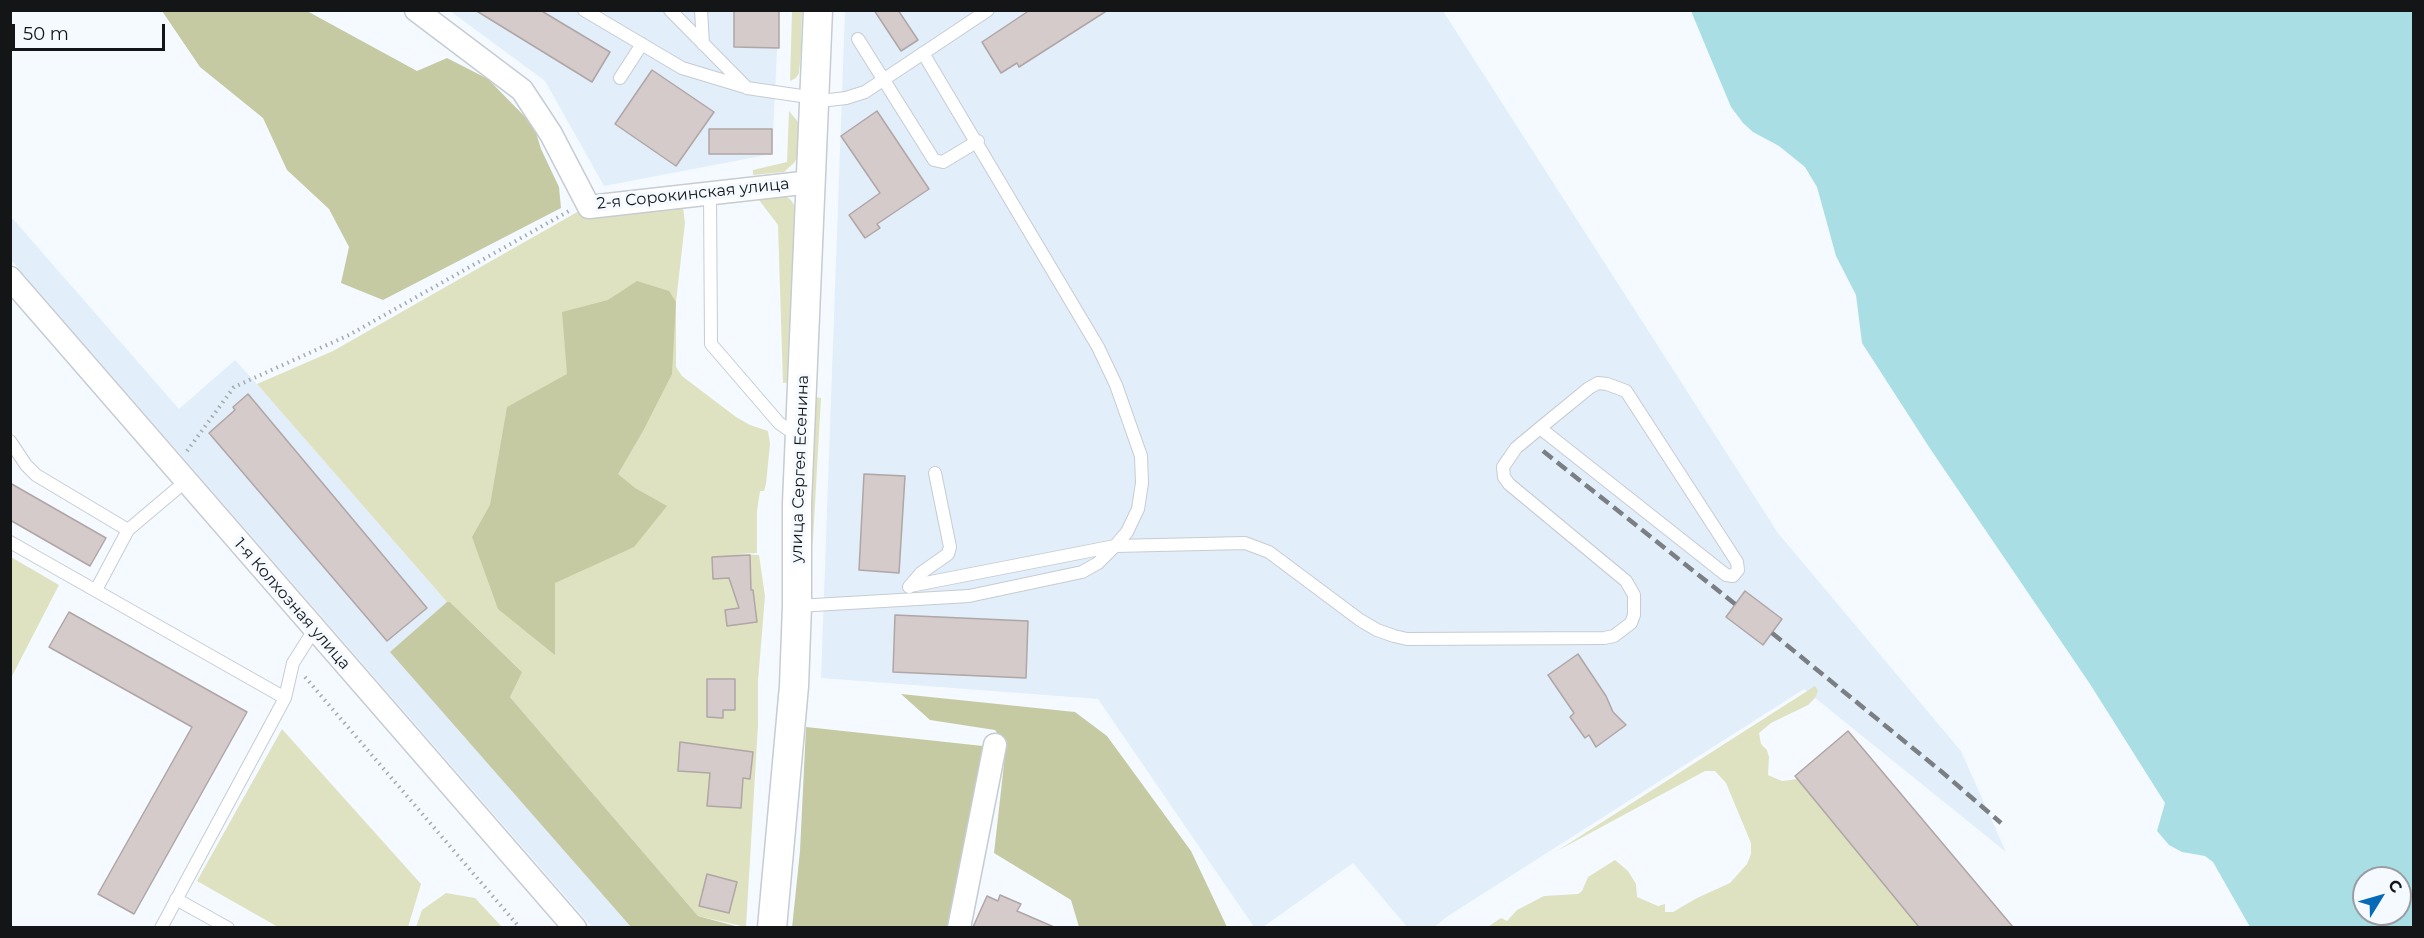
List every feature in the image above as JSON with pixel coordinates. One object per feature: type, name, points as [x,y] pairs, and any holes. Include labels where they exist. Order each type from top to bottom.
[{"type":"street","name":"2-я Сорокинская улица","points":[[416,10],[522,90],[551,134],[589,207],[811,182]]},
{"type":"street","name":"улица Сергея Есенина","points":[[772,927],[788,759],[797,606],[796,503],[818,10]]},
{"type":"street","name":"1-я Колхозная улица","points":[[10,278],[314,630],[575,927]]},
{"type":"street","points":[[959,927],[994,745]]},
{"type":"lane","points":[[585,10],[682,68],[747,88],[815,98],[846,98],[865,92],[923,53],[970,15],[988,10]]},
{"type":"lane","points":[[670,10],[747,88]]},
{"type":"lane","points":[[701,10],[703,44]]},
{"type":"lane","points":[[858,39],[934,160],[943,162],[978,141]]},
{"type":"lane","points":[[620,78],[642,44]]},
{"type":"lane","points":[[797,606],[969,596],[1082,573],[1098,564],[1115,546],[1126,532],[1138,509],[1142,469],[1137,442],[1124,403],[1098,347],[978,141],[923,53]]},
{"type":"lane","points":[[710,192],[711,344],[779,423],[800,437]]},
{"type":"lane","points":[[910,586],[1115,546],[1238,543],[1269,552],[1360,620],[1377,630],[1407,639],[1604,638],[1614,636],[1631,623],[1634,615],[1634,595],[1626,581],[1509,484],[1504,477],[1503,467],[1508,457],[1540,428],[1589,388],[1598,384],[1607,384],[1626,391],[1737,562],[1738,570],[1733,576],[1726,575],[1540,428]]},
{"type":"lane","points":[[10,441],[26,465],[36,475],[128,530]]},
{"type":"lane","points":[[905,599],[910,586],[921,573],[948,554],[950,547],[935,473]]},
{"type":"lane","points":[[96,590],[128,530],[180,474]]},
{"type":"lane","points":[[10,542],[285,698]]},
{"type":"lane","points":[[161,927],[285,698],[293,663],[314,630]]},
{"type":"lane","points":[[176,899],[228,927]]},
{"type":"path","points":[[180,474],[198,438],[234,387],[349,335],[577,206],[589,207]]},
{"type":"path","points":[[293,663],[520,927]]},
{"type":"shaded area","points":[[450,11],[779,11],[772,154],[604,186],[545,81]]},
{"type":"shaded area","points":[[845,11],[1443,11],[1778,533],[1961,751],[2006,852],[1804,689],[1434,927],[1407,927],[1353,863],[1263,927],[1254,927],[1098,699],[821,678]]},
{"type":"shaded area","points":[[13,219],[179,409],[235,360],[257,384],[447,602],[391,652],[631,927],[592,927],[11,260],[10,220]]},
{"type":"green space","points":[[162,11],[307,11],[417,71],[447,58],[488,79],[534,126],[541,149],[559,187],[561,208],[383,300],[341,283],[349,247],[329,209],[287,170],[263,118],[200,67]]},
{"type":"green space","points":[[792,11],[802,11],[801,50],[799,73],[790,81]]},
{"type":"green space","points":[[789,111],[799,123],[798,155],[795,162],[784,172],[753,175],[753,170],[787,162]]},
{"type":"green space","points":[[782,193],[791,200],[796,208],[790,382],[783,383],[778,225],[756,196]]},
{"type":"green space","points":[[683,207],[685,223],[676,302],[676,367],[682,376],[736,417],[768,431],[770,444],[766,484],[764,491],[760,491],[757,511],[757,553],[737,554],[759,555],[765,596],[758,681],[758,725],[746,927],[698,916],[510,697],[520,670],[450,602],[447,602],[257,384],[333,351],[579,211]]},
{"type":"green space","points":[[637,281],[669,291],[676,302],[672,374],[618,474],[635,488],[667,506],[634,547],[555,583],[555,655],[498,609],[472,537],[490,505],[507,407],[567,374],[562,312],[608,300]]},
{"type":"green space","points":[[815,397],[821,398],[813,539],[809,568],[807,567]]},
{"type":"green space","points":[[11,557],[59,585],[11,678]]},
{"type":"green space","points":[[447,602],[450,602],[522,672],[510,697],[698,916],[739,927],[631,927],[390,652]]},
{"type":"green space","points":[[1815,686],[1818,691],[1808,705],[1771,723],[1759,733],[1761,744],[1767,750],[1769,757],[1768,775],[1782,781],[1798,779],[1919,927],[1486,928],[1501,918],[1507,921],[1517,910],[1544,896],[1578,894],[1582,891],[1588,877],[1615,860],[1628,871],[1636,884],[1637,897],[1658,906],[1665,904],[1665,912],[1673,912],[1730,883],[1747,864],[1751,854],[1751,843],[1726,783],[1715,771],[1705,771],[1557,851]]},
{"type":"green space","points":[[901,694],[1075,712],[1107,736],[1191,851],[1227,927],[1079,927],[1071,900],[994,853],[1006,746],[995,730],[930,720]]},
{"type":"green space","points":[[806,727],[983,746],[949,927],[792,928],[800,851]]},
{"type":"green space","points":[[282,729],[421,884],[408,927],[278,927],[197,881]]},
{"type":"green space","points":[[446,893],[475,898],[502,927],[416,927],[422,910]]},
{"type":"water","points":[[1691,11],[2413,11],[2413,927],[2250,927],[2213,862],[2205,856],[2182,852],[2169,845],[2157,831],[2165,803],[2090,684],[1931,450],[1862,343],[1856,295],[1836,256],[1817,187],[1805,167],[1779,146],[1753,132],[1731,107]]},
{"type":"building","points":[[475,10],[540,10],[610,52],[592,82]]},
{"type":"building","points":[[734,10],[779,10],[779,48],[734,47]]},
{"type":"building","points":[[874,10],[898,10],[918,40],[901,51]]},
{"type":"building","points":[[1030,10],[1108,10],[1019,67],[1017,63],[1001,73],[982,42]]},
{"type":"building","points":[[652,70],[714,112],[676,166],[615,124]]},
{"type":"building","points":[[877,111],[929,189],[877,224],[880,228],[865,238],[849,215],[880,193],[841,136]]},
{"type":"building","points":[[709,129],[772,129],[772,154],[709,154]]},
{"type":"building","points":[[248,394],[427,608],[387,641],[209,433],[235,410],[233,407]]},
{"type":"building","points":[[864,474],[905,476],[899,573],[859,570]]},
{"type":"building","points":[[10,483],[106,538],[90,566],[10,520]]},
{"type":"building","points":[[750,555],[751,590],[753,590],[757,622],[727,626],[725,610],[739,608],[729,578],[713,579],[712,557]]},
{"type":"building","points":[[1745,591],[1782,619],[1763,645],[1726,617]]},
{"type":"building","points":[[69,612],[247,712],[134,914],[98,894],[192,727],[49,647]]},
{"type":"building","points":[[895,615],[1028,621],[1026,678],[893,672]]},
{"type":"building","points":[[1578,654],[1606,696],[1613,712],[1626,725],[1596,747],[1589,735],[1585,738],[1570,717],[1574,713],[1548,675]]},
{"type":"building","points":[[707,679],[735,679],[735,710],[723,710],[723,718],[707,717]]},
{"type":"building","points":[[1848,731],[2013,927],[1919,927],[1795,776]]},
{"type":"building","points":[[680,742],[753,752],[750,779],[743,778],[741,808],[707,806],[710,773],[678,771]]},
{"type":"building","points":[[707,874],[737,882],[729,913],[699,906]]},
{"type":"building","points":[[1000,895],[1021,904],[1017,911],[1054,927],[973,927],[987,896],[998,901]]},
{"type":"railway","points":[[1543,451],[1735,604]]},
{"type":"railway","points":[[1772,633],[2001,823]]}]
